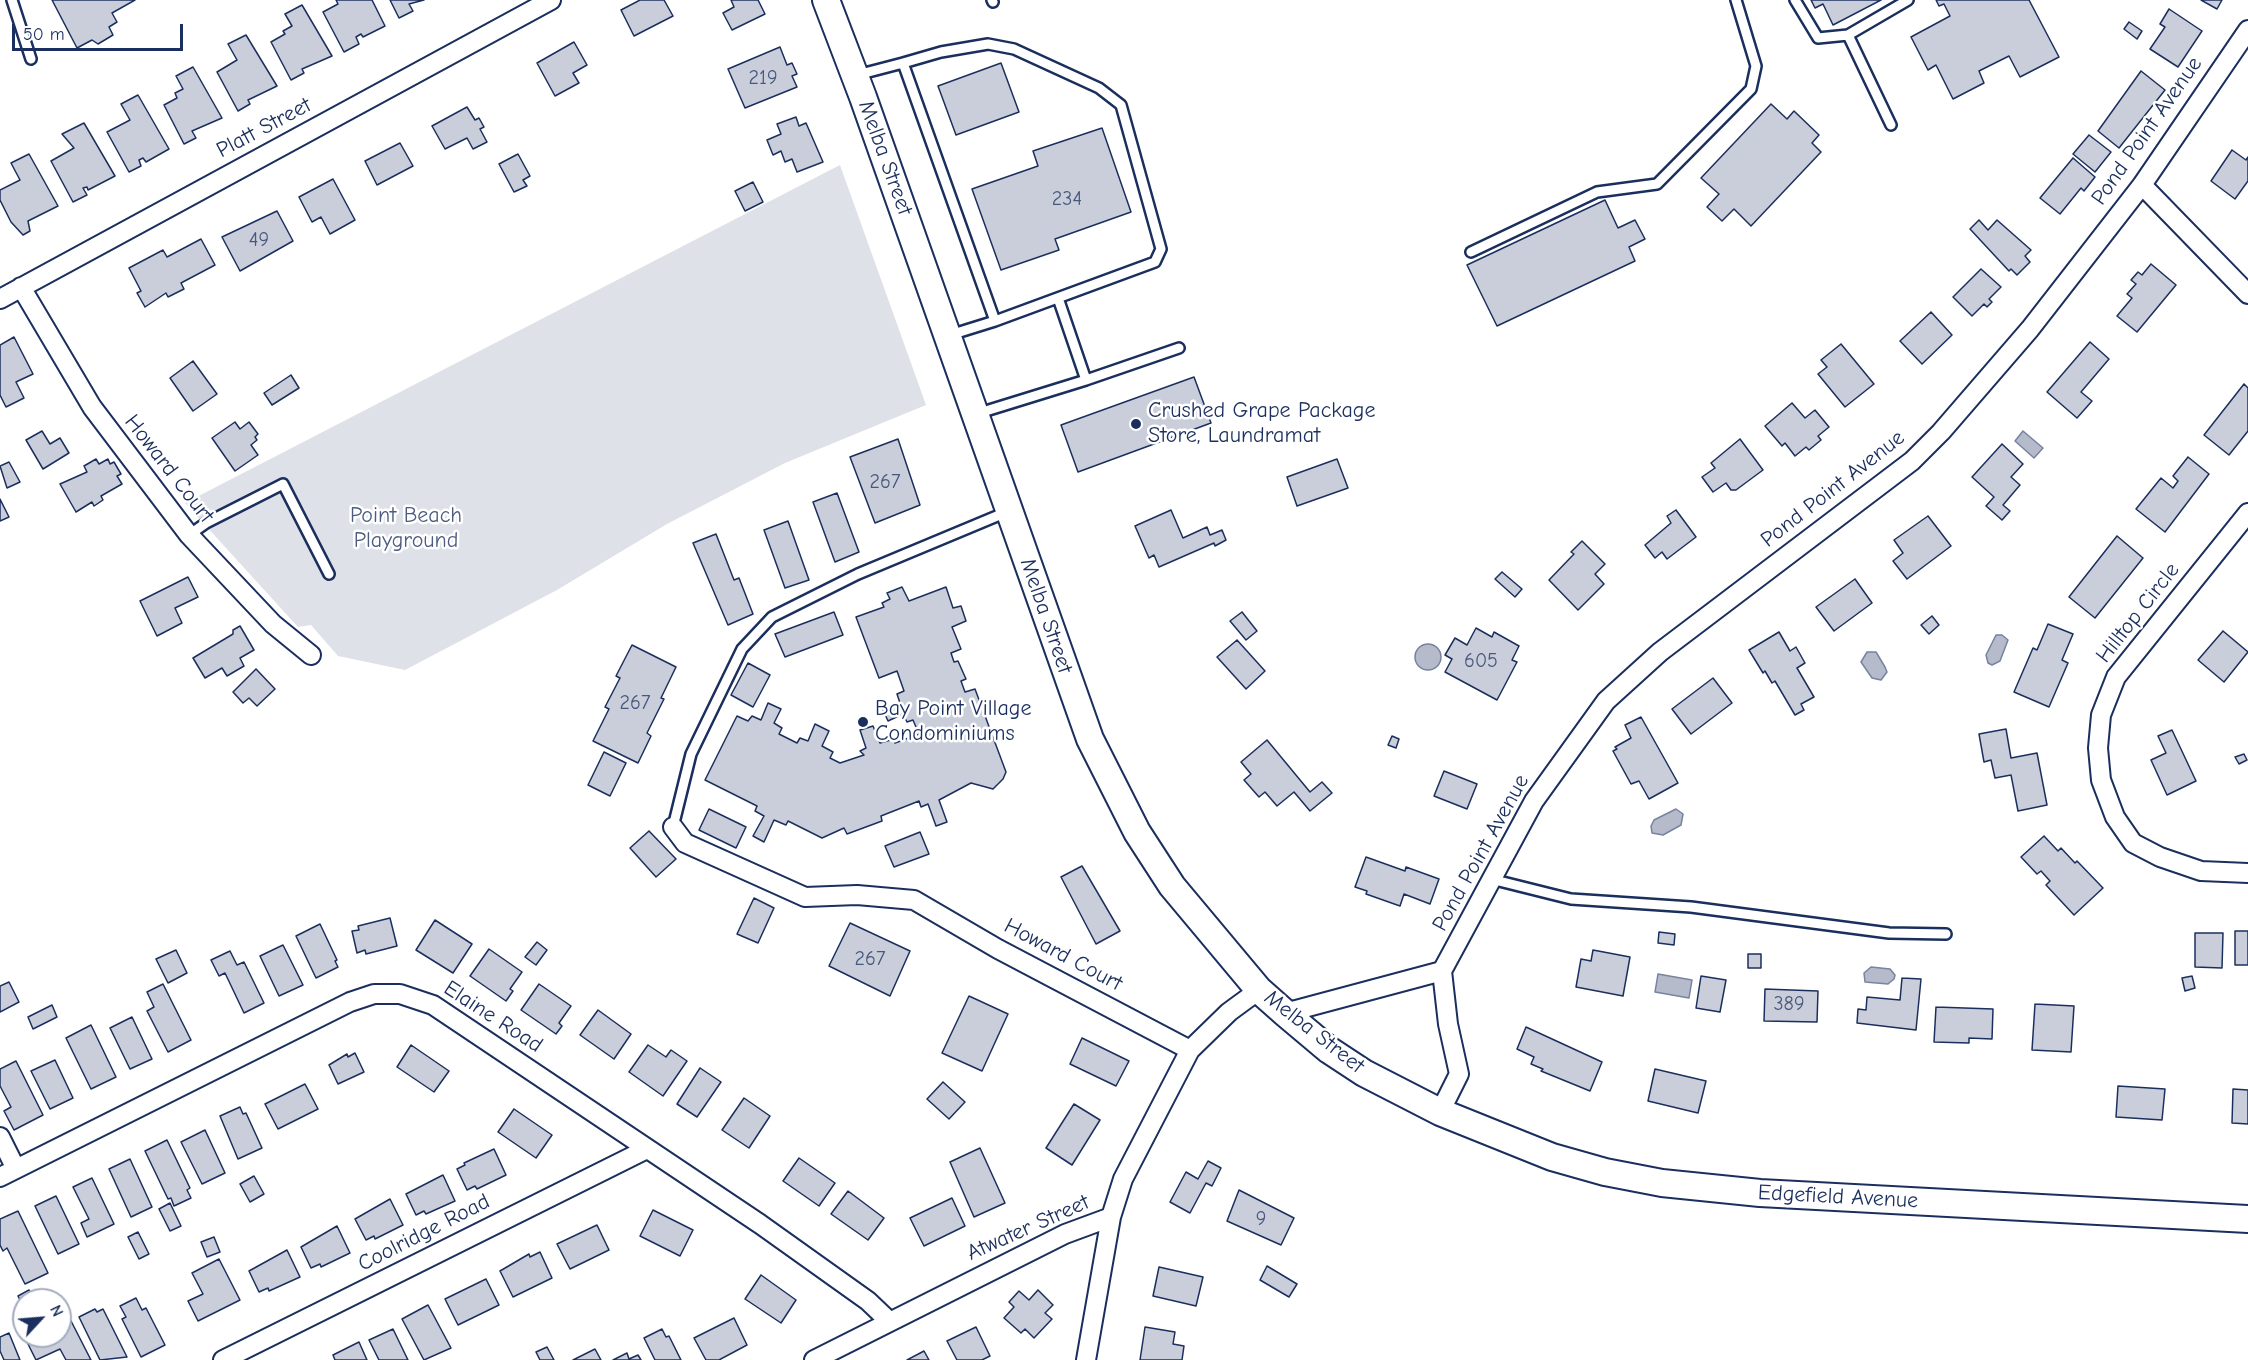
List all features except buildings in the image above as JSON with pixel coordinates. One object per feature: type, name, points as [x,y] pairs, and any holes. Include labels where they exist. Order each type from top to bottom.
[{"type":"main road","name":"Melba Street","points":[[826,0],[855,75],[1090,739],[1137,832],[1172,886],[1259,990],[1329,1050],[1364,1073],[1440,1112]]},
{"type":"main road","name":"Edgefield Avenue","points":[[1440,1112],[1552,1156],[1605,1172],[1662,1183],[1784,1195],[2248,1219]]},
{"type":"street","name":"Platt Street","points":[[0,299],[551,0]]},
{"type":"street","name":"Pond Point Avenue","points":[[1442,972],[1534,801],[1606,701],[1660,652],[1912,460],[1941,432],[2030,329],[2142,185],[2248,30]]},
{"type":"street","points":[[2142,185],[2248,294]]},
{"type":"street","name":"Howard Court","points":[[21,287],[92,407],[189,536],[273,624],[311,655]]},
{"type":"street","name":"Hilltop Circle","points":[[2248,513],[2116,677],[2101,715],[2098,748],[2101,780],[2115,817],[2133,843],[2160,858],[2201,871],[2248,873]]},
{"type":"street","name":"Howard Court","points":[[673,827],[685,843],[805,897],[857,895],[914,900],[998,949],[1190,1050]]},
{"type":"street","points":[[1285,1013],[1442,972],[1448,1024],[1459,1074],[1440,1112]]},
{"type":"street","name":"Atwater Street","points":[[814,1360],[1065,1234],[1111,1218],[1123,1179],[1190,1050],[1229,1012],[1259,990]]},
{"type":"street","name":"Elaine Road","points":[[8,1173],[350,1002],[374,994],[400,994],[433,1005],[760,1224],[868,1300],[889,1321]]},
{"type":"street","points":[[0,1137],[8,1173]]},
{"type":"street","name":"Coolridge Road","points":[[223,1360],[647,1149]]},
{"type":"street","points":[[1086,1360],[1111,1218]]},
{"type":"lane","points":[[12,0],[31,59]]},
{"type":"lane","points":[[1471,252],[1597,192],[1657,184],[1751,89],[1756,66],[1736,0]]},
{"type":"lane","points":[[1795,0],[1818,38],[1848,35],[1908,0]]},
{"type":"lane","points":[[1848,35],[1891,125]]},
{"type":"lane","points":[[855,75],[941,52],[988,44],[1014,49],[1099,87],[1121,105],[1161,249],[1155,261],[996,321],[948,336]]},
{"type":"lane","points":[[903,63],[996,321]]},
{"type":"lane","points":[[1058,298],[1086,380]]},
{"type":"lane","points":[[976,414],[1179,348]]},
{"type":"lane","points":[[189,536],[206,523],[283,484],[329,574]]},
{"type":"lane","points":[[673,827],[691,754],[742,649],[772,617],[858,573],[1010,510]]},
{"type":"lane","points":[[1491,879],[1571,899],[1691,907],[1889,933],[1946,934]]},
{"type":"green space","name":"Point Beach Playground","points":[[840,165],[926,405],[785,463],[667,524],[557,590],[405,670],[338,656],[311,625],[298,627],[185,503]]},
{"type":"water","points":[[2023,431],[2043,448],[2034,458],[2015,441]]},
{"type":"water","points":[[1996,635],[2002,635],[2008,640],[2000,661],[1992,665],[1988,663],[1986,655]]},
{"type":"water","points":[[1428,644],[1437,648],[1441,657],[1437,666],[1428,670],[1419,666],[1415,657],[1419,648]]},
{"type":"water","points":[[1867,652],[1876,652],[1885,667],[1887,672],[1881,680],[1872,678],[1861,662]]},
{"type":"water","points":[[1676,809],[1683,814],[1681,825],[1663,835],[1652,833],[1651,826],[1654,820]]},
{"type":"water","points":[[1871,967],[1890,969],[1895,975],[1894,979],[1888,984],[1865,982],[1864,973]]},
{"type":"water","points":[[1658,974],[1692,980],[1689,998],[1655,992]]},
{"type":"place","name":"Crushed Grape Package Store, Laundramat","points":[[1136,424]]},
{"type":"place","name":"Bay Point Village Condominiums","points":[[863,722]]}]
